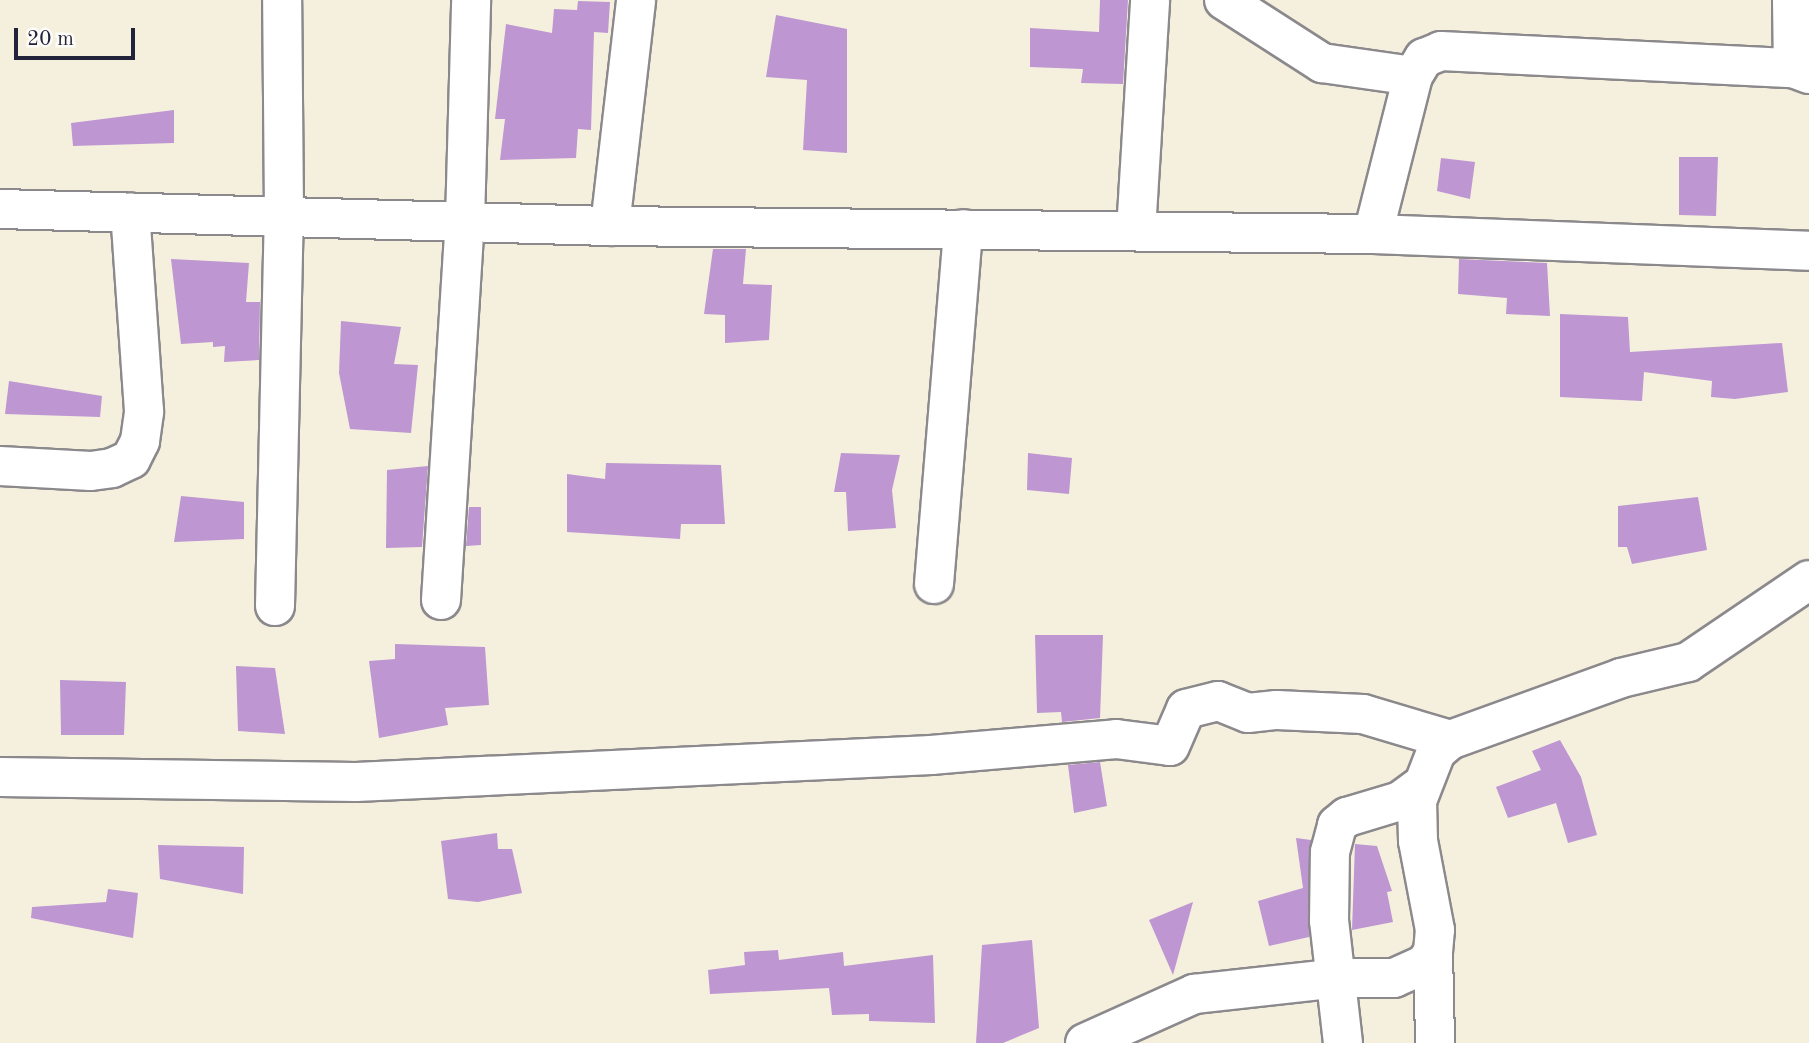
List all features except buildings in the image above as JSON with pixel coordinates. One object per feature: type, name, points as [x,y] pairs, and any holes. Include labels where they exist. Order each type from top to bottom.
[{"type":"street","points":[[275,606],[284,213],[282,0]]},
{"type":"street","points":[[441,600],[465,221],[471,0]]},
{"type":"street","points":[[610,226],[636,0]]},
{"type":"street","points":[[1136,231],[1150,0]]},
{"type":"street","points":[[1224,0],[1322,63],[1413,76]]},
{"type":"street","points":[[1373,234],[1413,76],[1424,58],[1441,51],[1801,71],[1792,0]]},
{"type":"street","points":[[0,209],[284,213],[610,226],[1373,234],[1809,251]]},
{"type":"street","points":[[0,466],[91,471],[112,468],[131,460],[140,442],[145,411],[130,212]]},
{"type":"street","points":[[934,584],[963,229]]},
{"type":"street","points":[[1434,1043],[1435,929],[1418,841],[1419,787],[1436,752],[1450,740],[1621,678],[1688,662],[1809,580]]},
{"type":"street","points":[[0,777],[356,782],[931,755],[1116,739],[1170,746],[1186,709],[1218,701],[1248,713],[1277,710],[1363,714],[1450,740]]},
{"type":"street","points":[[1343,1043],[1328,893],[1337,825],[1348,817],[1400,801],[1419,787]]},
{"type":"street","points":[[1085,1043],[1194,994],[1338,978],[1394,978],[1425,964],[1433,952]]}]
